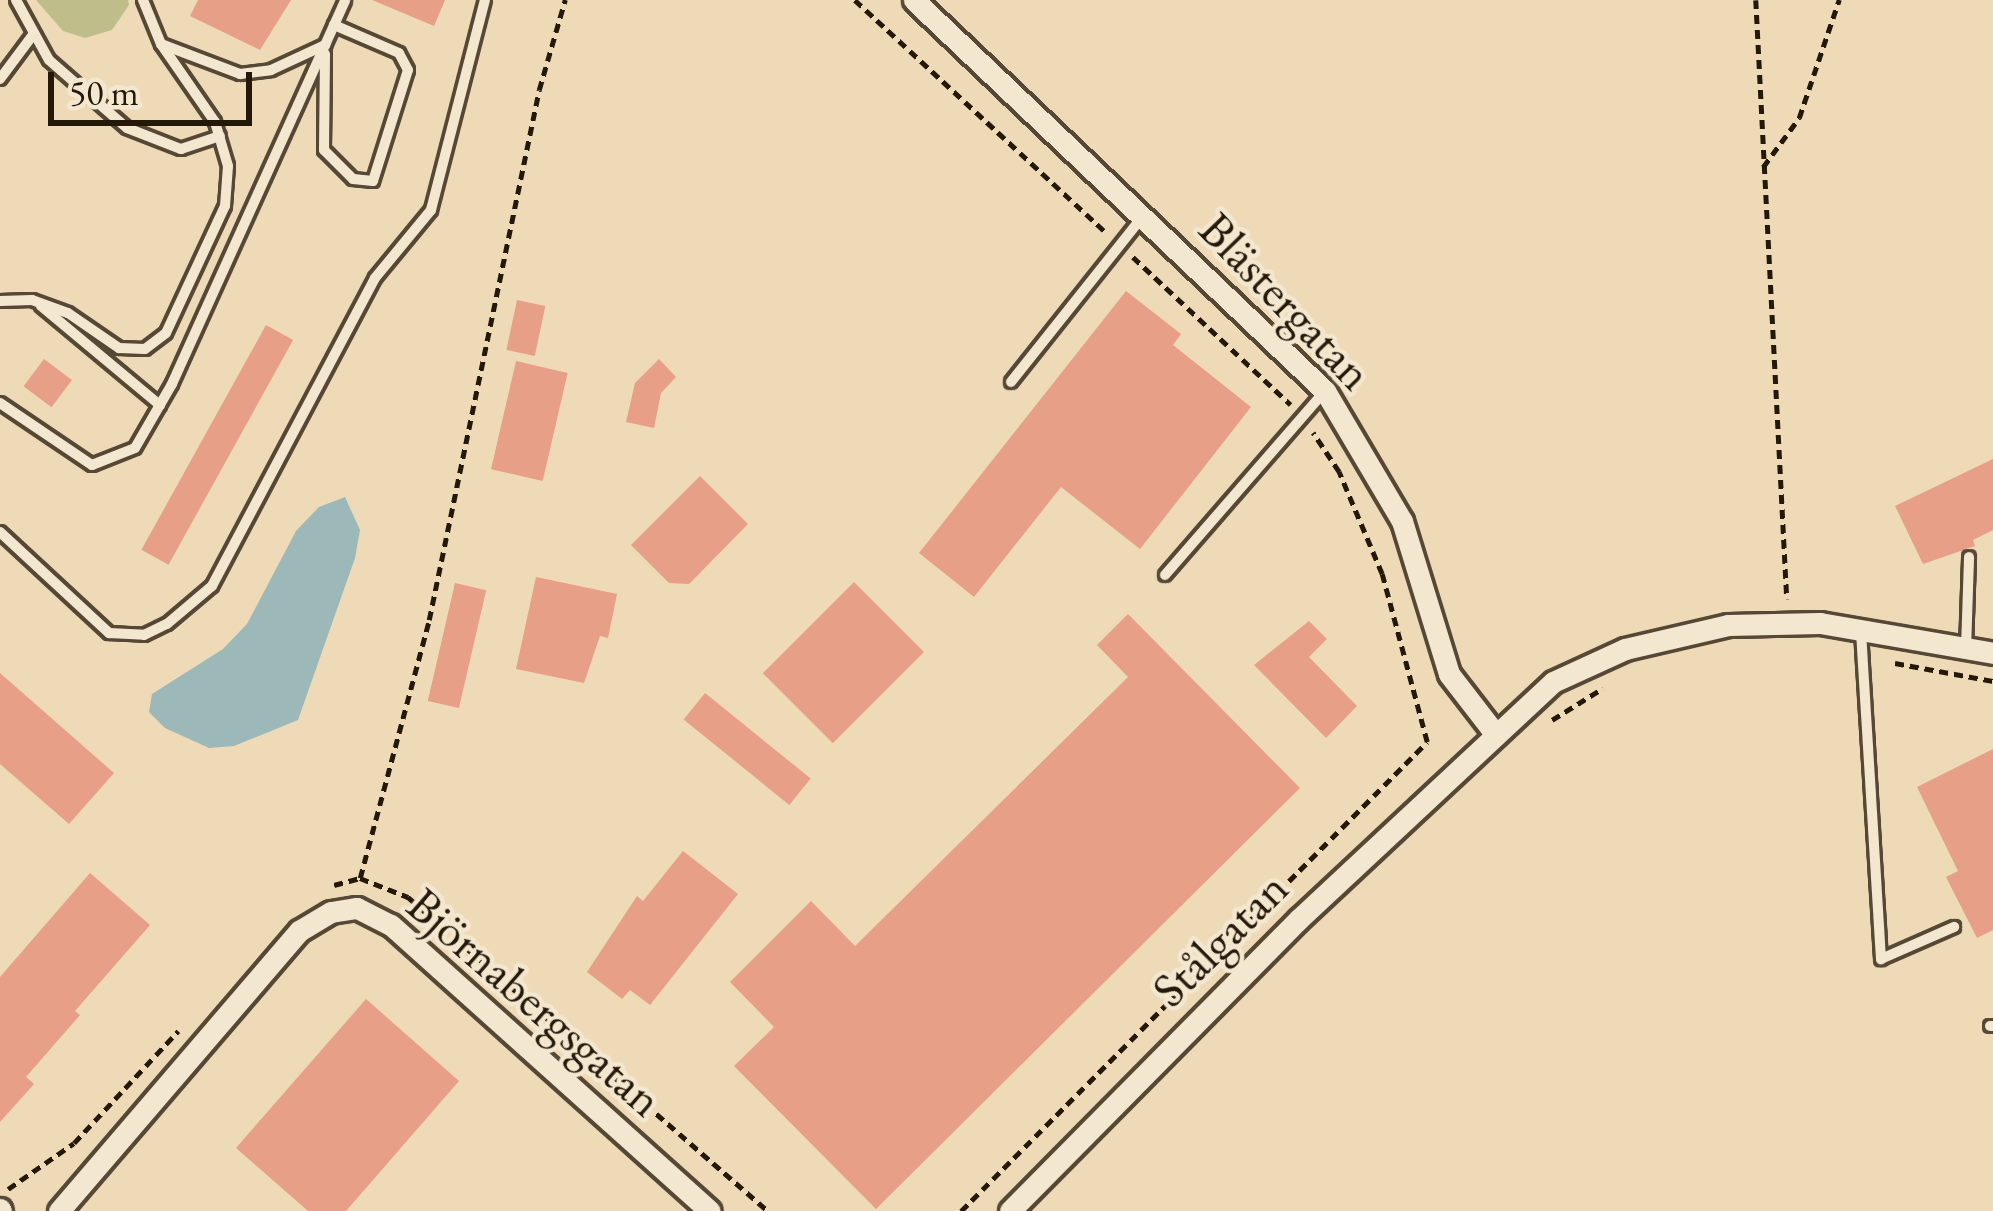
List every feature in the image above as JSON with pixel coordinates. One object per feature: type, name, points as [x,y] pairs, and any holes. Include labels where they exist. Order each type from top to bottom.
[{"type":"street","name":"Blästergatan","points":[[914,0],[1325,391],[1402,521],[1449,674],[1493,731]]},
{"type":"street","name":"Stålgatan","points":[[1010,1211],[1455,767],[1553,682],[1625,649],[1728,625],[1789,623],[1993,653]]},
{"type":"street","name":"Björnabergsgatan","points":[[59,1211],[299,931],[331,912],[357,908],[391,926],[710,1211]]},
{"type":"lane","points":[[16,0],[32,36],[91,101],[143,137],[181,148],[220,136]]},
{"type":"lane","points":[[0,301],[39,303],[119,348],[155,344],[225,206],[229,166],[220,136],[161,44],[143,0]]},
{"type":"lane","points":[[0,403],[92,465],[135,448],[160,405],[345,0]]},
{"type":"lane","points":[[0,532],[109,633],[144,635],[167,624],[212,586],[375,278],[431,210],[485,0]]},
{"type":"lane","points":[[326,45],[324,150],[353,179],[373,182],[408,70],[399,52],[334,25]]},
{"type":"lane","points":[[0,79],[32,36]]},
{"type":"lane","points":[[161,44],[240,74],[271,70],[326,45]]},
{"type":"lane","points":[[1011,382],[1143,215]]},
{"type":"lane","points":[[39,303],[160,405]]},
{"type":"lane","points":[[1165,575],[1325,391]]},
{"type":"lane","points":[[1966,652],[1970,557]]},
{"type":"lane","points":[[1861,632],[1881,959],[1954,927]]},
{"type":"path","points":[[360,878],[429,620],[539,90],[566,0]]},
{"type":"path","points":[[855,0],[1301,417],[1359,513],[1427,717],[1427,742],[961,1211]]},
{"type":"path","points":[[1756,0],[1789,623]]},
{"type":"path","points":[[1763,167],[1798,118],[1838,0]]},
{"type":"path","points":[[1861,656],[1993,681]]},
{"type":"path","points":[[1535,732],[1611,683]]},
{"type":"path","points":[[1427,742],[1455,767]]},
{"type":"path","points":[[320,895],[360,878],[408,897],[768,1211]]},
{"type":"path","points":[[0,1198],[32,1166],[74,1143],[191,1016]]},
{"type":"shaded area","points":[[36,0],[128,0],[129,5],[112,30],[85,38],[63,31]]},
{"type":"water","points":[[345,497],[360,530],[355,558],[298,720],[234,746],[209,748],[165,728],[149,712],[152,694],[223,649],[247,624],[296,531],[319,507]]},
{"type":"building","points":[[198,0],[291,0],[260,50],[190,16]]},
{"type":"building","points":[[372,0],[445,0],[434,26]]},
{"type":"building","points":[[1126,291],[1181,334],[1173,345],[1251,407],[1140,549],[1061,487],[974,597],[919,553]]},
{"type":"building","points":[[517,300],[545,306],[535,356],[506,350]]},
{"type":"building","points":[[266,325],[293,340],[169,565],[141,550]]},
{"type":"building","points":[[44,359],[72,380],[51,407],[24,386]]},
{"type":"building","points":[[659,359],[676,377],[661,393],[654,428],[626,422],[635,383]]},
{"type":"building","points":[[516,361],[568,373],[543,481],[491,469]]},
{"type":"building","points":[[1993,459],[1993,530],[1973,540],[1975,546],[1923,564],[1895,506]]},
{"type":"building","points":[[700,476],[748,524],[689,584],[669,583],[631,545]]},
{"type":"building","points":[[536,577],[617,594],[608,638],[600,636],[584,683],[516,669]]},
{"type":"building","points":[[854,582],[924,652],[833,743],[763,673]]},
{"type":"building","points":[[455,583],[486,590],[459,708],[428,701]]},
{"type":"building","points":[[1128,614],[1300,788],[876,1209],[734,1066],[774,1027],[730,982],[811,901],[855,946],[1128,677],[1097,645]]},
{"type":"building","points":[[1309,621],[1327,639],[1309,657],[1357,706],[1326,738],[1254,665]]},
{"type":"building","points":[[0,673],[114,773],[69,824],[0,764]]},
{"type":"building","points":[[705,693],[811,779],[789,805],[684,719]]},
{"type":"building","points":[[1993,749],[1993,930],[1977,938],[1946,877],[1958,871],[1917,787]]},
{"type":"building","points":[[683,851],[738,894],[650,1005],[630,990],[622,999],[587,972],[637,896],[643,901]]},
{"type":"building","points":[[90,873],[150,925],[75,1011],[80,1015],[26,1077],[34,1084],[0,1122],[0,977]]},
{"type":"building","points":[[366,999],[459,1081],[346,1211],[308,1211],[236,1148]]}]
